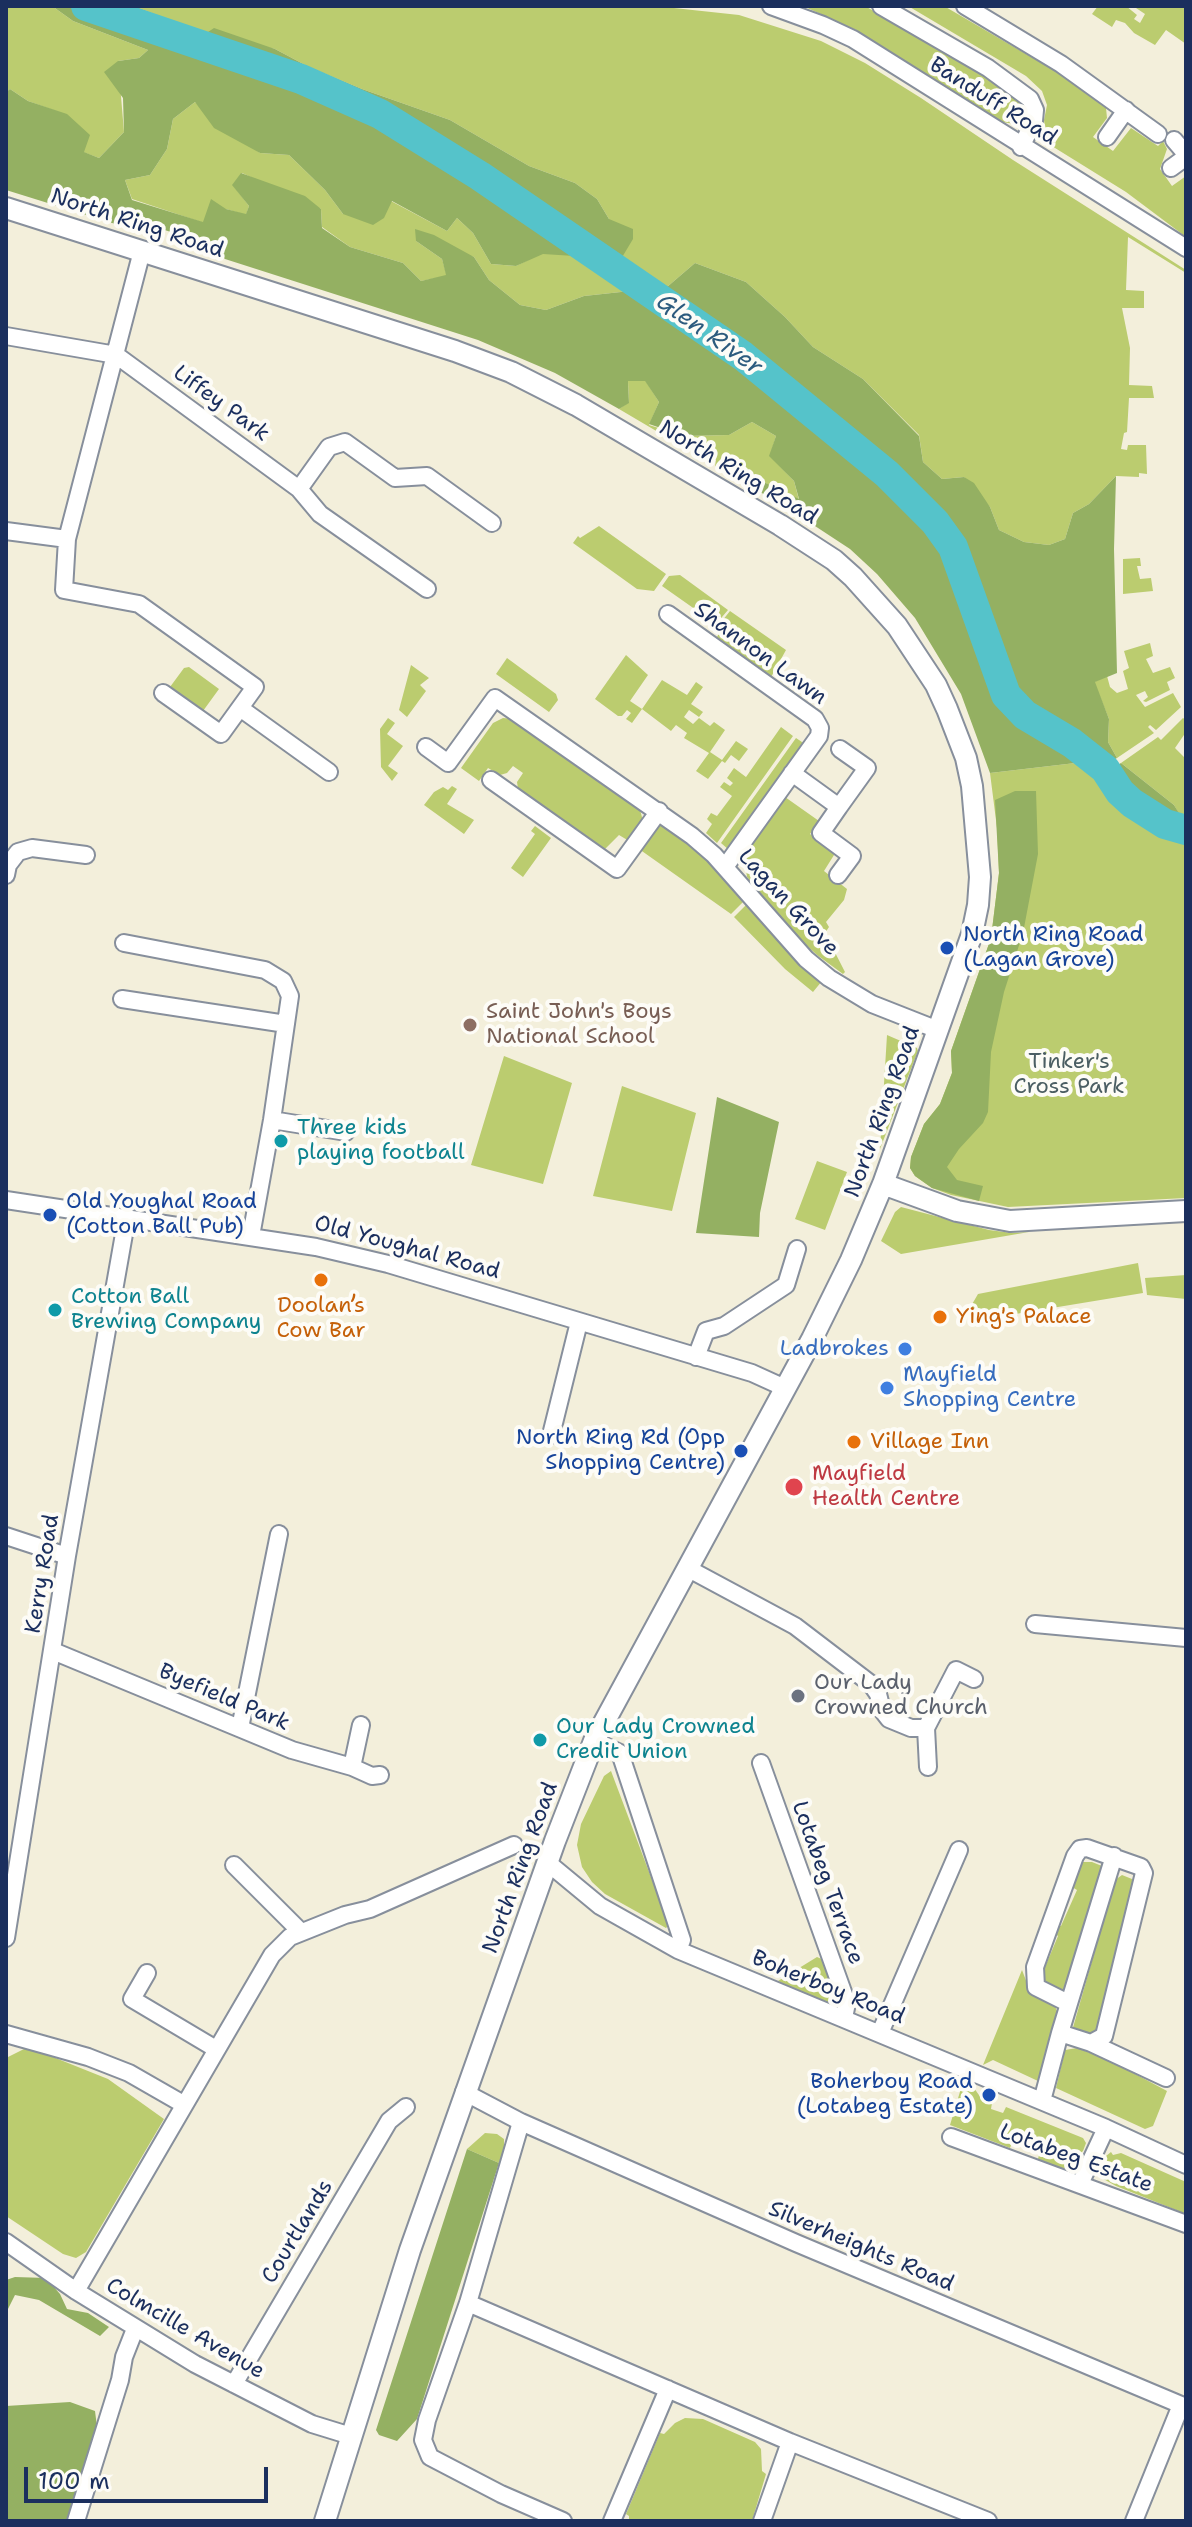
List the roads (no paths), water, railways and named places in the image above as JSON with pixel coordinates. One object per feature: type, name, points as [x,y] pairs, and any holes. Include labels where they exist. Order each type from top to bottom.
[{"type":"main road","name":"North Ring Road","points":[[6,208],[455,351],[511,372],[576,405],[780,525],[834,560],[897,626],[936,685],[958,734],[972,786],[980,850],[978,905],[965,955],[883,1184],[851,1260],[785,1388],[594,1741],[464,2092],[410,2250],[325,2521]]},
{"type":"main road","points":[[883,1184],[957,1211],[1010,1221],[1186,1211]]},
{"type":"street","name":"Banduff Road","points":[[771,6],[853,39],[1186,248]]},
{"type":"street","points":[[881,6],[988,68],[1030,99],[1035,110],[1034,121],[1021,147]]},
{"type":"street","points":[[965,6],[1061,64],[1166,137],[1186,155],[1171,168]]},
{"type":"street","points":[[1107,137],[1126,110]]},
{"type":"street","points":[[142,251],[67,539],[64,590],[139,604],[255,687],[221,734],[163,693]]},
{"type":"street","points":[[6,336],[116,355]]},
{"type":"street","name":"Liffey Park","points":[[116,355],[299,489],[320,514],[427,589]]},
{"type":"street","points":[[299,489],[329,447],[345,442],[395,478],[427,476],[492,523]]},
{"type":"street","points":[[6,531],[67,539]]},
{"type":"street","name":"Shannon Lawn","points":[[668,614],[818,721],[819,736],[725,867]]},
{"type":"street","name":"Lagan Grove","points":[[426,747],[448,763],[495,698],[692,836],[725,867],[777,929],[829,978],[872,1004],[938,1030]]},
{"type":"street","points":[[240,708],[329,772]]},
{"type":"street","points":[[838,875],[852,856],[821,833],[867,768],[840,749]]},
{"type":"street","points":[[792,773],[839,807]]},
{"type":"street","points":[[491,780],[617,869],[659,811]]},
{"type":"street","points":[[6,875],[8,865],[18,852],[32,848],[86,855]]},
{"type":"street","points":[[124,943],[265,970],[283,981],[290,996],[251,1236]]},
{"type":"street","points":[[122,999],[286,1024]]},
{"type":"street","points":[[272,1120],[346,1132]]},
{"type":"street","name":"Old Youghal Road","points":[[6,1200],[251,1236],[388,1264],[752,1373],[785,1388]]},
{"type":"street","name":"Kerry Road","points":[[6,1938],[67,1556],[127,1217]]},
{"type":"street","points":[[696,1357],[706,1331],[724,1326],[786,1285],[797,1249]]},
{"type":"street","points":[[551,1435],[579,1322]]},
{"type":"street","points":[[240,1728],[279,1534]]},
{"type":"street","points":[[6,1536],[67,1556]]},
{"type":"street","points":[[687,1568],[795,1626],[871,1684],[889,1719],[911,1728],[926,1728]]},
{"type":"street","points":[[1035,1624],[1186,1638]]},
{"type":"street","name":"Byefield Park","points":[[53,1651],[292,1750],[372,1776],[380,1775]]},
{"type":"street","points":[[928,1767],[926,1728],[956,1670],[974,1679]]},
{"type":"street","points":[[352,1767],[361,1725]]},
{"type":"street","points":[[594,1741],[620,1753],[682,1940],[678,1950]]},
{"type":"street","name":"Lotabeg Terrace","points":[[761,1763],[847,2003],[844,2018]]},
{"type":"street","points":[[6,1830],[24,1835]]},
{"type":"street","points":[[76,2291],[272,1955],[290,1937],[301,1932],[370,1909],[514,1845]]},
{"type":"street","points":[[1068,2003],[1036,1987],[1035,1967],[1075,1856],[1080,1849],[1087,1848],[1141,1867],[1144,1873],[1104,2036],[1091,2043]]},
{"type":"street","points":[[880,2033],[959,1850]]},
{"type":"street","points":[[1042,2101],[1068,2003],[1114,1856]]},
{"type":"street","name":"Boherboy Road","points":[[548,1863],[600,1906],[678,1950],[1106,2128],[1186,2165]]},
{"type":"street","points":[[234,1865],[301,1932]]},
{"type":"street","points":[[147,1973],[132,1999],[216,2049]]},
{"type":"street","points":[[1060,2033],[1091,2043],[1166,2078]]},
{"type":"street","points":[[6,2034],[88,2057],[129,2073],[183,2104]]},
{"type":"street","name":"Silverheights Road","points":[[464,2092],[521,2122],[796,2243],[1184,2406]]},
{"type":"street","name":"Courtlands","points":[[234,2384],[389,2121],[406,2107]]},
{"type":"street","points":[[521,2122],[468,2303],[427,2420],[423,2440],[430,2457],[501,2494],[563,2521]]},
{"type":"street","points":[[1080,2184],[1106,2128]]},
{"type":"street","name":"Lotabeg Estate","points":[[951,2137],[1186,2224]]},
{"type":"street","name":"Colmcille Avenue","points":[[6,2242],[135,2329],[312,2424],[351,2436]]},
{"type":"street","points":[[468,2303],[790,2442],[988,2521]]},
{"type":"street","points":[[76,2521],[135,2329]]},
{"type":"street","points":[[612,2521],[668,2389]]},
{"type":"street","points":[[1134,2521],[1184,2406]]},
{"type":"street","points":[[762,2521],[790,2442]]},
{"type":"waterway","name":"Glen River","points":[[86,6],[301,79],[380,114],[480,176],[743,356],[887,474],[935,522],[953,547],[1006,695],[1025,715],[1072,743],[1105,769],[1120,792],[1132,803],[1165,824],[1186,830]]},
{"type":"place","name":"North Ring Road (Lagan Grove)","points":[[947,948]]},
{"type":"place","name":"Saint John's Boys National School","points":[[470,1025]]},
{"type":"place","name":"Three kids playing football","points":[[281,1141]]},
{"type":"place","name":"Old Youghal Road (Cotton Ball Pub)","points":[[50,1215]]},
{"type":"place","name":"Doolan’s Cow Bar","points":[[321,1280]]},
{"type":"place","name":"Cotton Ball Brewing Company","points":[[55,1310]]},
{"type":"place","name":"Ying's Palace","points":[[940,1317]]},
{"type":"place","name":"Ladbrokes","points":[[905,1349]]},
{"type":"place","name":"Mayfield Shopping Centre","points":[[887,1388]]},
{"type":"place","name":"Village Inn","points":[[854,1442]]},
{"type":"place","name":"North Ring Rd (Opp Shopping Centre)","points":[[741,1451]]},
{"type":"place","name":"Mayfield Health Centre","points":[[794,1487]]},
{"type":"place","name":"Our Lady Crowned Church","points":[[798,1696]]},
{"type":"place","name":"Our Lady Crowned Credit Union","points":[[540,1740]]},
{"type":"place","name":"Boherboy Road (Lotabeg Estate)","points":[[989,2095]]},
{"type":"park label","name":"Tinker's Cross Park","points":[[1069,1074]]}]
